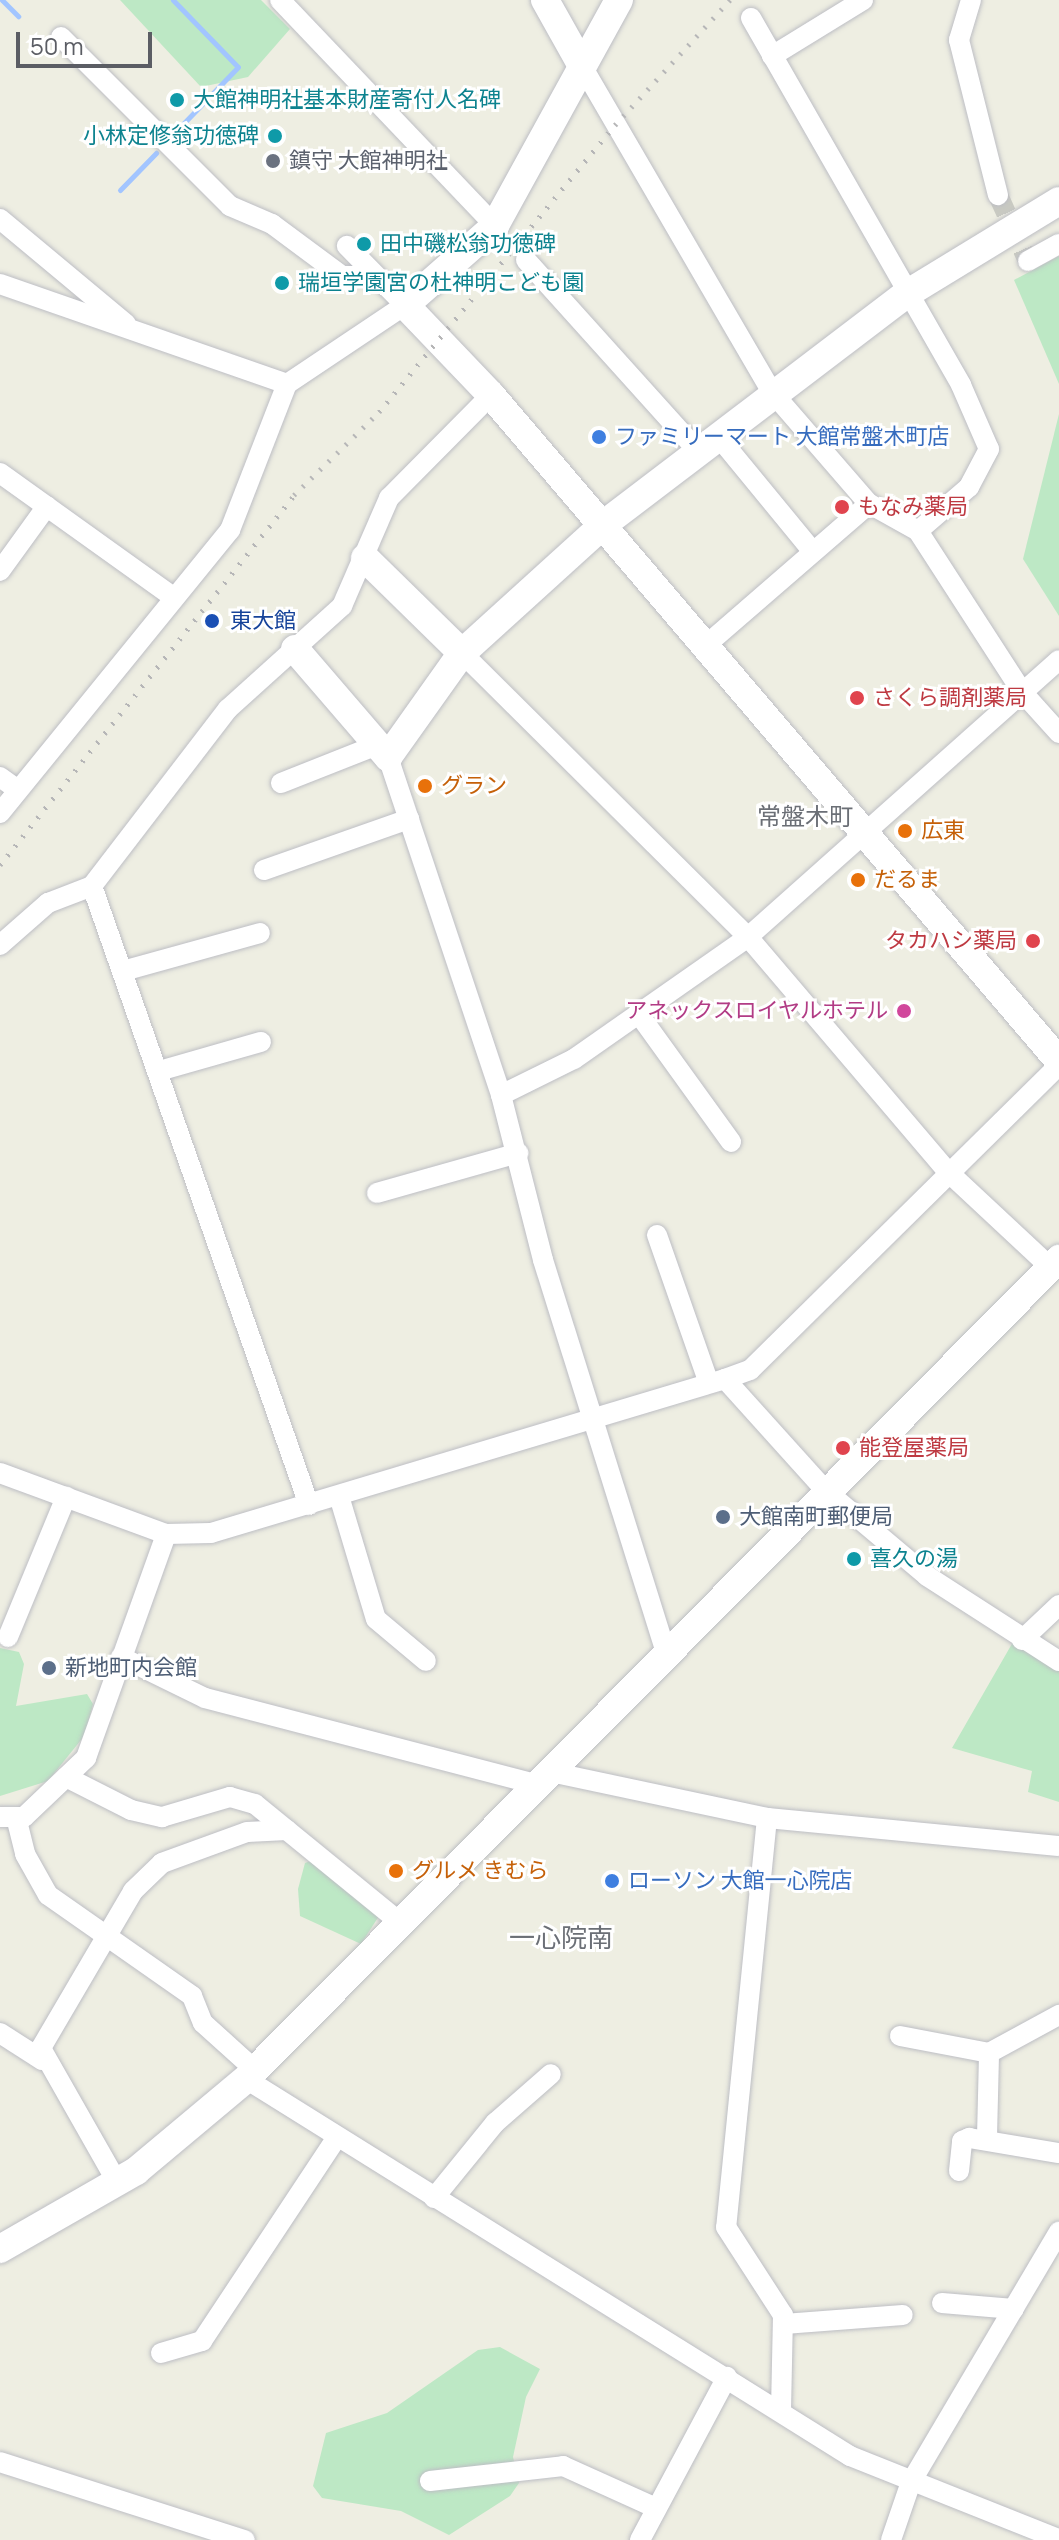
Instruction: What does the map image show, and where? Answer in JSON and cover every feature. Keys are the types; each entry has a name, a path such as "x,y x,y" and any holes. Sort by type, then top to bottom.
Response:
{"street":[{"path":"280,0 495,226"},
{"path":"545,0 772,392 869,504 918,531 1023,693 1059,733"},
{"path":"0,813 172,596 230,530 287,384 405,305 495,226 619,0"},
{"path":"772,56 863,0"},
{"path":"971,0 959,40 998,195"},
{"path":"751,18 905,295 961,385 989,449 969,487 918,531"},
{"path":"61,37 230,206 272,224 342,276 375,276"},
{"path":"281,783 383,751 462,653 603,525 772,392 905,295 1059,201"},
{"path":"0,219 133,330"},
{"path":"1028,261 1059,244"},
{"path":"0,1473 166,1534 211,1533 750,1370 946,1170 1059,1063 491,395 347,246"},
{"path":"526,260 813,552"},
{"path":"0,284 287,384"},
{"path":"0,945 48,903 92,886 228,709 342,606 389,498 491,395"},
{"path":"0,473 172,596"},
{"path":"705,646 869,504"},
{"path":"0,571 47,506"},
{"path":"0,2249 117,2182 250,2075 402,1924 825,1490 1055,1263 946,1170 748,937 365,558"},
{"path":"295,649 383,751 409,819 501,1095 593,1418 666,1653"},
{"path":"501,1095 574,1059 748,937 1059,660"},
{"path":"0,777 18,790"},
{"path":"264,870 409,819"},
{"path":"92,886 309,1505"},
{"path":"123,971 260,933"},
{"path":"638,1013 731,1142"},
{"path":"159,1071 261,1042"},
{"path":"377,1193 518,1153"},
{"path":"657,1235 716,1380 825,1490 927,1576 1059,1661"},
{"path":"339,1496 376,1619 426,1661"},
{"path":"8,1637 66,1497"},
{"path":"166,1534 86,1758 66,1777 8,1817 48,1895 192,1996 203,2023 250,2075 337,2137 781,2410 850,2456 911,2482 1053,2533"},
{"path":"1022,1640 1059,1605"},
{"path":"121,1657 205,1698 544,1779 767,1818 1059,1846"},
{"path":"66,1777 131,1810 162,1817 230,1797 255,1804 402,1924"},
{"path":"767,1818 726,2227 784,2324 781,2410"},
{"path":"42,2060 41,2048 133,1891 162,1863 247,1832 287,1830"},
{"path":"900,2036 989,2053 1059,2015"},
{"path":"0,2033 42,2060 117,2182"},
{"path":"987,2137 989,2053"},
{"path":"434,2198 495,2123 551,2074"},
{"path":"161,2353 202,2341 337,2137"},
{"path":"959,2171 962,2141 987,2137 1059,2153"},
{"path":"891,2540 911,2482 1059,2232"},
{"path":"942,2303 1014,2309"},
{"path":"784,2324 903,2315"},
{"path":"640,2540 654,2507 727,2377"},
{"path":"0,2462 245,2540"},
{"path":"430,2481 563,2466 654,2507"}],"green space":[{"path":"120,0 261,0 290,29 248,77 201,87"},
{"path":"1059,256 1059,384 1014,280"},
{"path":"1059,414 1059,616 1023,559"},
{"path":"1013,1642 1059,1668 1059,1802 1028,1792 1032,1771 952,1748"},
{"path":"0,1648 19,1652 24,1664 16,1706 87,1694 93,1704 85,1735 48,1781 0,1796"},
{"path":"313,1860 379,1916 361,1944 300,1916 298,1889 305,1863"},
{"path":"500,2347 540,2369 526,2397 513,2457 519,2483 510,2496 449,2535 401,2511 322,2498 313,2486 326,2433 387,2413 478,2350"}],"waterway":[{"path":"2,0 18,16"},
{"path":"173,0 238,67 176,131"},
{"path":"120,190 156,153"}],"tunnel":[{"path":"998,195 1028,261"}],"railway":[{"path":"0,865 294,495 379,412 615,125 730,0"}],"place":[{"name":"大館神明社基本財産寄付人名碑","path":"177,100"},
{"name":"小林定修翁功徳碑","path":"275,136"},
{"name":"鎮守 大館神明社","path":"273,161"},
{"name":"田中磯松翁功徳碑","path":"364,244"},
{"name":"瑞垣学園宮の杜神明こども園","path":"282,283"},
{"name":"ファミリーマート 大館常盤木町店","path":"599,437"},
{"name":"もなみ薬局","path":"842,507"},
{"name":"東大館","path":"212,621"},
{"name":"さくら調剤薬局","path":"857,698"},
{"name":"グラン","path":"425,786"},
{"name":"広東","path":"905,831"},
{"name":"だるま","path":"858,880"},
{"name":"タカハシ薬局","path":"1033,941"},
{"name":"アネックスロイヤルホテル","path":"904,1011"},
{"name":"能登屋薬局","path":"843,1448"},
{"name":"大館南町郵便局","path":"723,1517"},
{"name":"喜久の湯","path":"854,1559"},
{"name":"新地町内会館","path":"49,1668"},
{"name":"グルメ きむら","path":"396,1871"},
{"name":"ローソン 大館一心院店","path":"612,1881"}],"district":[{"name":"常盤木町","path":"805,816"},
{"name":"一心院南","path":"561,1938"}]}
